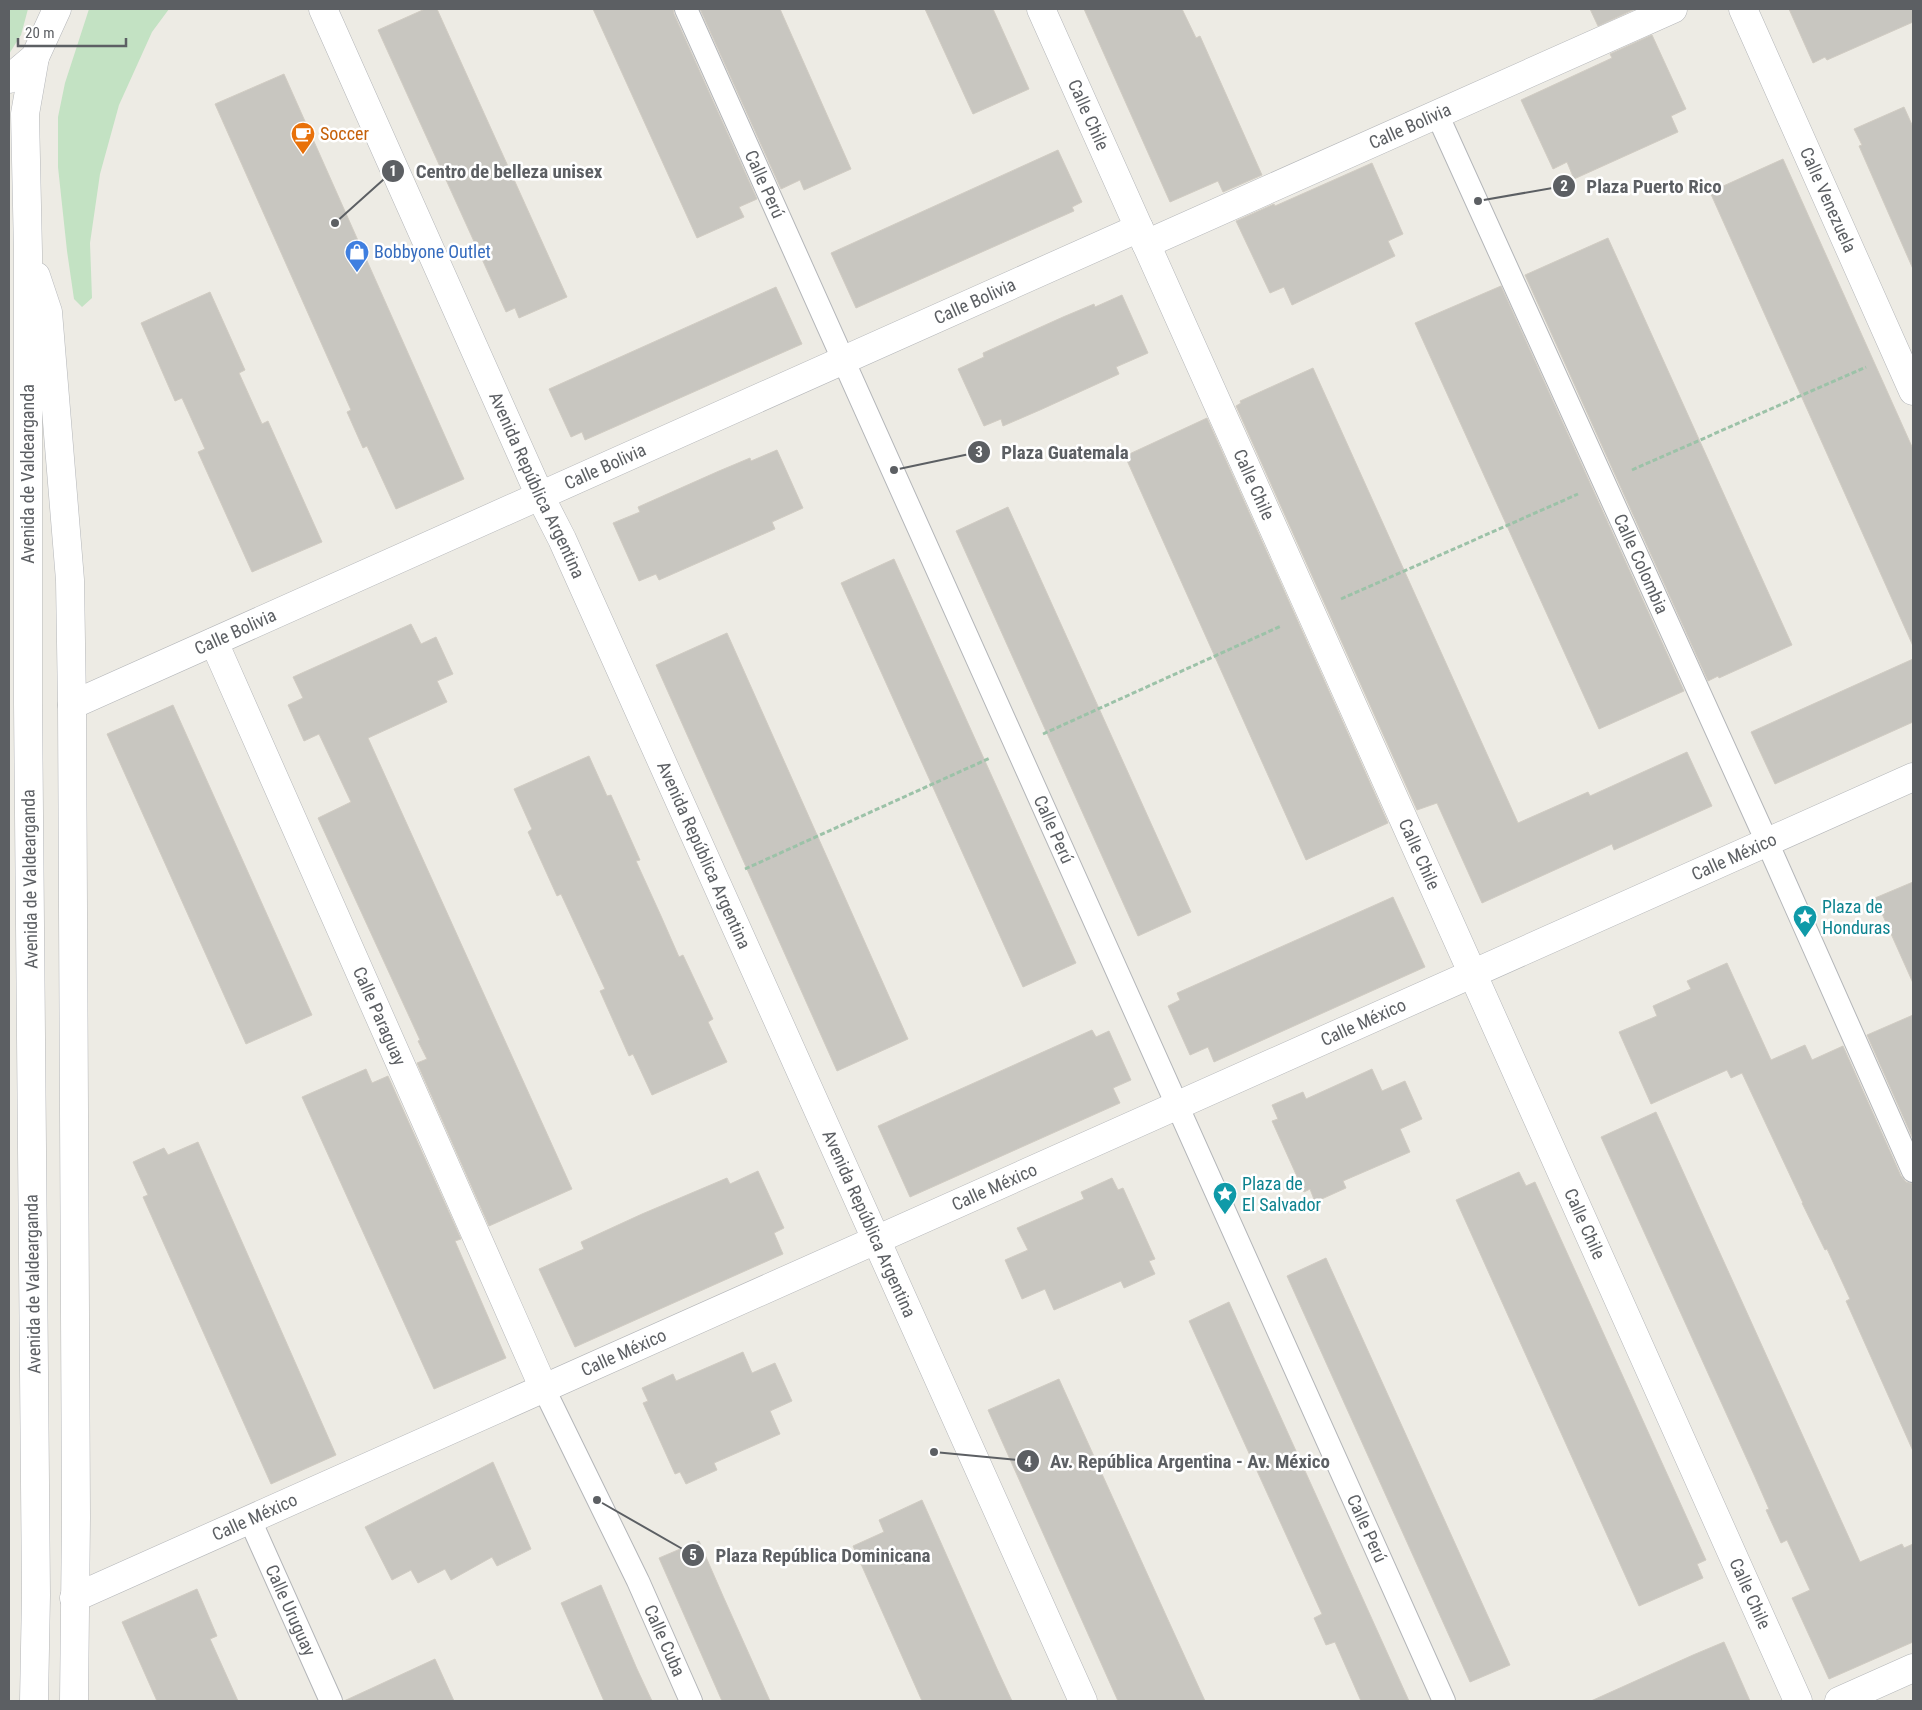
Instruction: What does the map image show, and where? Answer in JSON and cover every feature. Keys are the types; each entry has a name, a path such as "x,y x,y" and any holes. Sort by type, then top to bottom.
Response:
{"street":[{"path":"9,79 35,57 56,9"},
{"name":"Avenida República Argentina","path":"323,9 540,496 562,539 1083,1701"},
{"name":"Calle Perú","path":"686,9 1266,1300 1444,1701"},
{"name":"Calle Chile","path":"1041,9 1798,1701"},
{"name":"Calle Bolivia","path":"72,705 843,360 1437,114 1673,9"},
{"name":"Calle Venezuela","path":"1743,9 1913,391"},
{"name":"Avenida de Valdearganda","path":"34,1701 36,1585 28,723 28,252 25,114 35,57"},
{"name":"Calle Colombia","path":"1437,114 1767,842"},
{"path":"28,252 48,312 70,580 76,1518 74,1701"},
{"name":"Calle Paraguay","path":"214,642 544,1389"},
{"name":"Calle México","path":"74,1598 1913,777"},
{"path":"1767,842 1913,1171"},
{"name":"Calle Cuba","path":"544,1389 638,1581 691,1701"},
{"name":"Calle Uruguay","path":"250,1520 331,1701"},
{"path":"1839,1701 1913,1668"}],"green space":[{"path":"9,9 28,9 21,35 9,54"},
{"path":"89,9 169,9 152,32 119,105 100,174 90,243 92,298 82,307 74,299 67,251 58,167 58,117 65,83"}],"building":[{"path":"425,9 437,9 567,297 519,318 515,308 506,312 378,30"},
{"path":"593,9 673,9 757,199 739,207 744,217 697,238"},
{"path":"700,9 780,9 851,169 804,190 800,180 781,189"},
{"path":"925,9 993,9 1029,89 973,114"},
{"path":"1084,9 1182,9 1196,38 1200,36 1262,175 1223,192 1218,181 1170,202"},
{"path":"1590,9 1635,9 1598,26"},
{"path":"1789,9 1913,9 1913,22 1827,60 1825,57 1813,63"},
{"path":"1652,35 1686,109 1671,116 1678,132 1574,179 1567,162 1553,169 1521,100 1612,58 1610,54"},
{"path":"284,74 464,479 396,509 367,446 363,448 347,412 351,410 215,104"},
{"path":"1904,107 1913,127 1913,269 1859,146 1862,145 1854,129"},
{"path":"1058,150 1082,202 1072,207 1074,211 856,308 831,253"},
{"path":"1783,159 1913,449 1913,646 1710,192"},
{"path":"1372,163 1403,234 1388,241 1395,256 1292,305 1284,287 1270,293 1236,221 1274,204 1275,206"},
{"path":"1608,238 1792,645 1719,678 1718,676 1708,681 1525,275"},
{"path":"1501,286 1684,691 1599,729 1415,323"},
{"path":"776,287 802,344 585,440 582,432 571,437 549,389"},
{"path":"210,292 245,370 239,373 262,424 268,421 322,542 252,572 198,452 205,449 182,398 175,401 141,323"},
{"path":"1122,295 1148,353 1116,367 1119,374 1040,410 1003,426 1001,419 984,426 958,369 984,357 983,353 1094,304 1095,307"},
{"path":"1313,368 1518,823 1588,792 1590,796 1687,752 1712,806 1614,850 1612,844 1482,903 1437,803 1417,810 1236,406 1241,403 1240,401"},
{"path":"1207,418 1388,823 1306,860 1125,456"},
{"path":"777,450 803,508 772,522 775,529 659,580 656,574 639,581 613,523 640,512 638,507 750,458 751,461"},
{"path":"1008,507 1191,912 1138,936 956,531"},
{"path":"894,559 1076,963 1023,987 841,583"},
{"path":"411,624 421,644 436,637 453,674 437,681 447,702 368,738 572,1189 489,1226 417,1063 427,1059 418,1041 420,1040 318,818 351,802 319,734 304,741 288,705 303,698 293,677"},
{"path":"727,633 908,1039 837,1071 656,665"},
{"path":"1913,659 1913,722 1775,784 1751,732"},
{"path":"173,705 312,1015 246,1044 107,734"},
{"path":"589,756 607,796 611,795 640,860 636,861 679,957 683,955 713,1019 708,1022 727,1062 652,1095 633,1054 629,1056 600,991 605,989 561,894 557,896 528,832 532,829 514,789"},
{"path":"1913,882 1913,983 1875,898"},
{"path":"1393,897 1425,967 1214,1062 1208,1047 1190,1055 1168,1006 1180,1000 1177,993"},
{"path":"1727,963 1771,1060 1805,1045 1812,1060 1843,1046 1901,1176 1906,1182 1913,1184 1913,1451 1846,1301 1850,1299 1827,1249 1825,1250 1802,1203 1742,1073 1731,1078 1727,1070 1651,1104 1619,1032 1657,1016 1653,1006 1691,989 1687,981"},
{"path":"1913,1015 1913,1139 1867,1035"},
{"path":"1092,1030 1096,1037 1109,1031 1131,1080 1113,1088 1120,1103 910,1197 878,1126"},
{"path":"366,1069 372,1083 388,1076 461,1239 455,1241 506,1358 434,1389 302,1097"},
{"path":"1372,1069 1382,1091 1405,1081 1422,1119 1400,1129 1410,1152 1343,1181 1346,1188 1315,1202 1310,1189 1304,1192 1272,1121 1278,1119 1272,1105 1303,1092 1306,1099"},
{"path":"1656,1112 1860,1562 1902,1544 1904,1548 1913,1544 1913,1642 1829,1679 1792,1598 1810,1590 1787,1540 1781,1543 1766,1510 1769,1509 1755,1477 1601,1137"},
{"path":"198,1142 336,1455 271,1484 143,1197 148,1195 133,1162 164,1148 168,1155"},
{"path":"758,1171 784,1228 774,1233 783,1254 575,1347 539,1269 584,1249 581,1242 642,1214 727,1178 730,1184"},
{"path":"1519,1172 1526,1186 1535,1182 1706,1560 1697,1564 1703,1578 1639,1606 1456,1200"},
{"path":"1112,1178 1118,1190 1123,1188 1155,1259 1149,1261 1155,1274 1124,1288 1121,1281 1054,1310 1045,1289 1022,1299 1005,1260 1028,1250 1017,1228 1084,1199 1081,1192"},
{"path":"1326,1258 1510,1665 1470,1682 1287,1276"},
{"path":"1229,1302 1409,1701 1361,1701 1335,1642 1326,1645 1314,1618 1322,1614 1189,1321"},
{"path":"743,1352 752,1373 775,1363 792,1401 770,1411 780,1434 714,1463 717,1470 686,1484 680,1472 675,1474 643,1403 648,1401 642,1388 673,1374 676,1381"},
{"path":"1059,1379 1205,1701 1118,1701 988,1410"},
{"path":"493,1462 531,1549 497,1566 492,1557 451,1580 445,1569 418,1583 411,1570 392,1580 365,1527"},
{"path":"922,1500 1012,1701 922,1701 853,1546 884,1532 879,1520"},
{"path":"699,1541 770,1701 722,1701 659,1558"},
{"path":"601,1585 652,1701 604,1701 561,1603"},
{"path":"197,1589 217,1636 210,1639 238,1701 157,1701 122,1622"},
{"path":"1724,1642 1750,1701 1591,1701 1693,1655"},
{"path":"435,1659 454,1701 344,1701"}],"place":[{"name":"Soccer","path":"303,155"},
{"name":"Plaza Puerto Rico","path":"1478,201"},
{"name":"Centro de belleza unisex","path":"335,223"},
{"name":"Bobbyone Outlet","path":"357,273"},
{"name":"Plaza Guatemala","path":"894,470"},
{"name":"Plaza de Honduras","path":"1805,938"},
{"name":"Plaza de El Salvador","path":"1225,1215"},
{"name":"Av. República Argentina - Av. México","path":"934,1452"},
{"name":"Plaza República Dominicana","path":"597,1500"}]}
